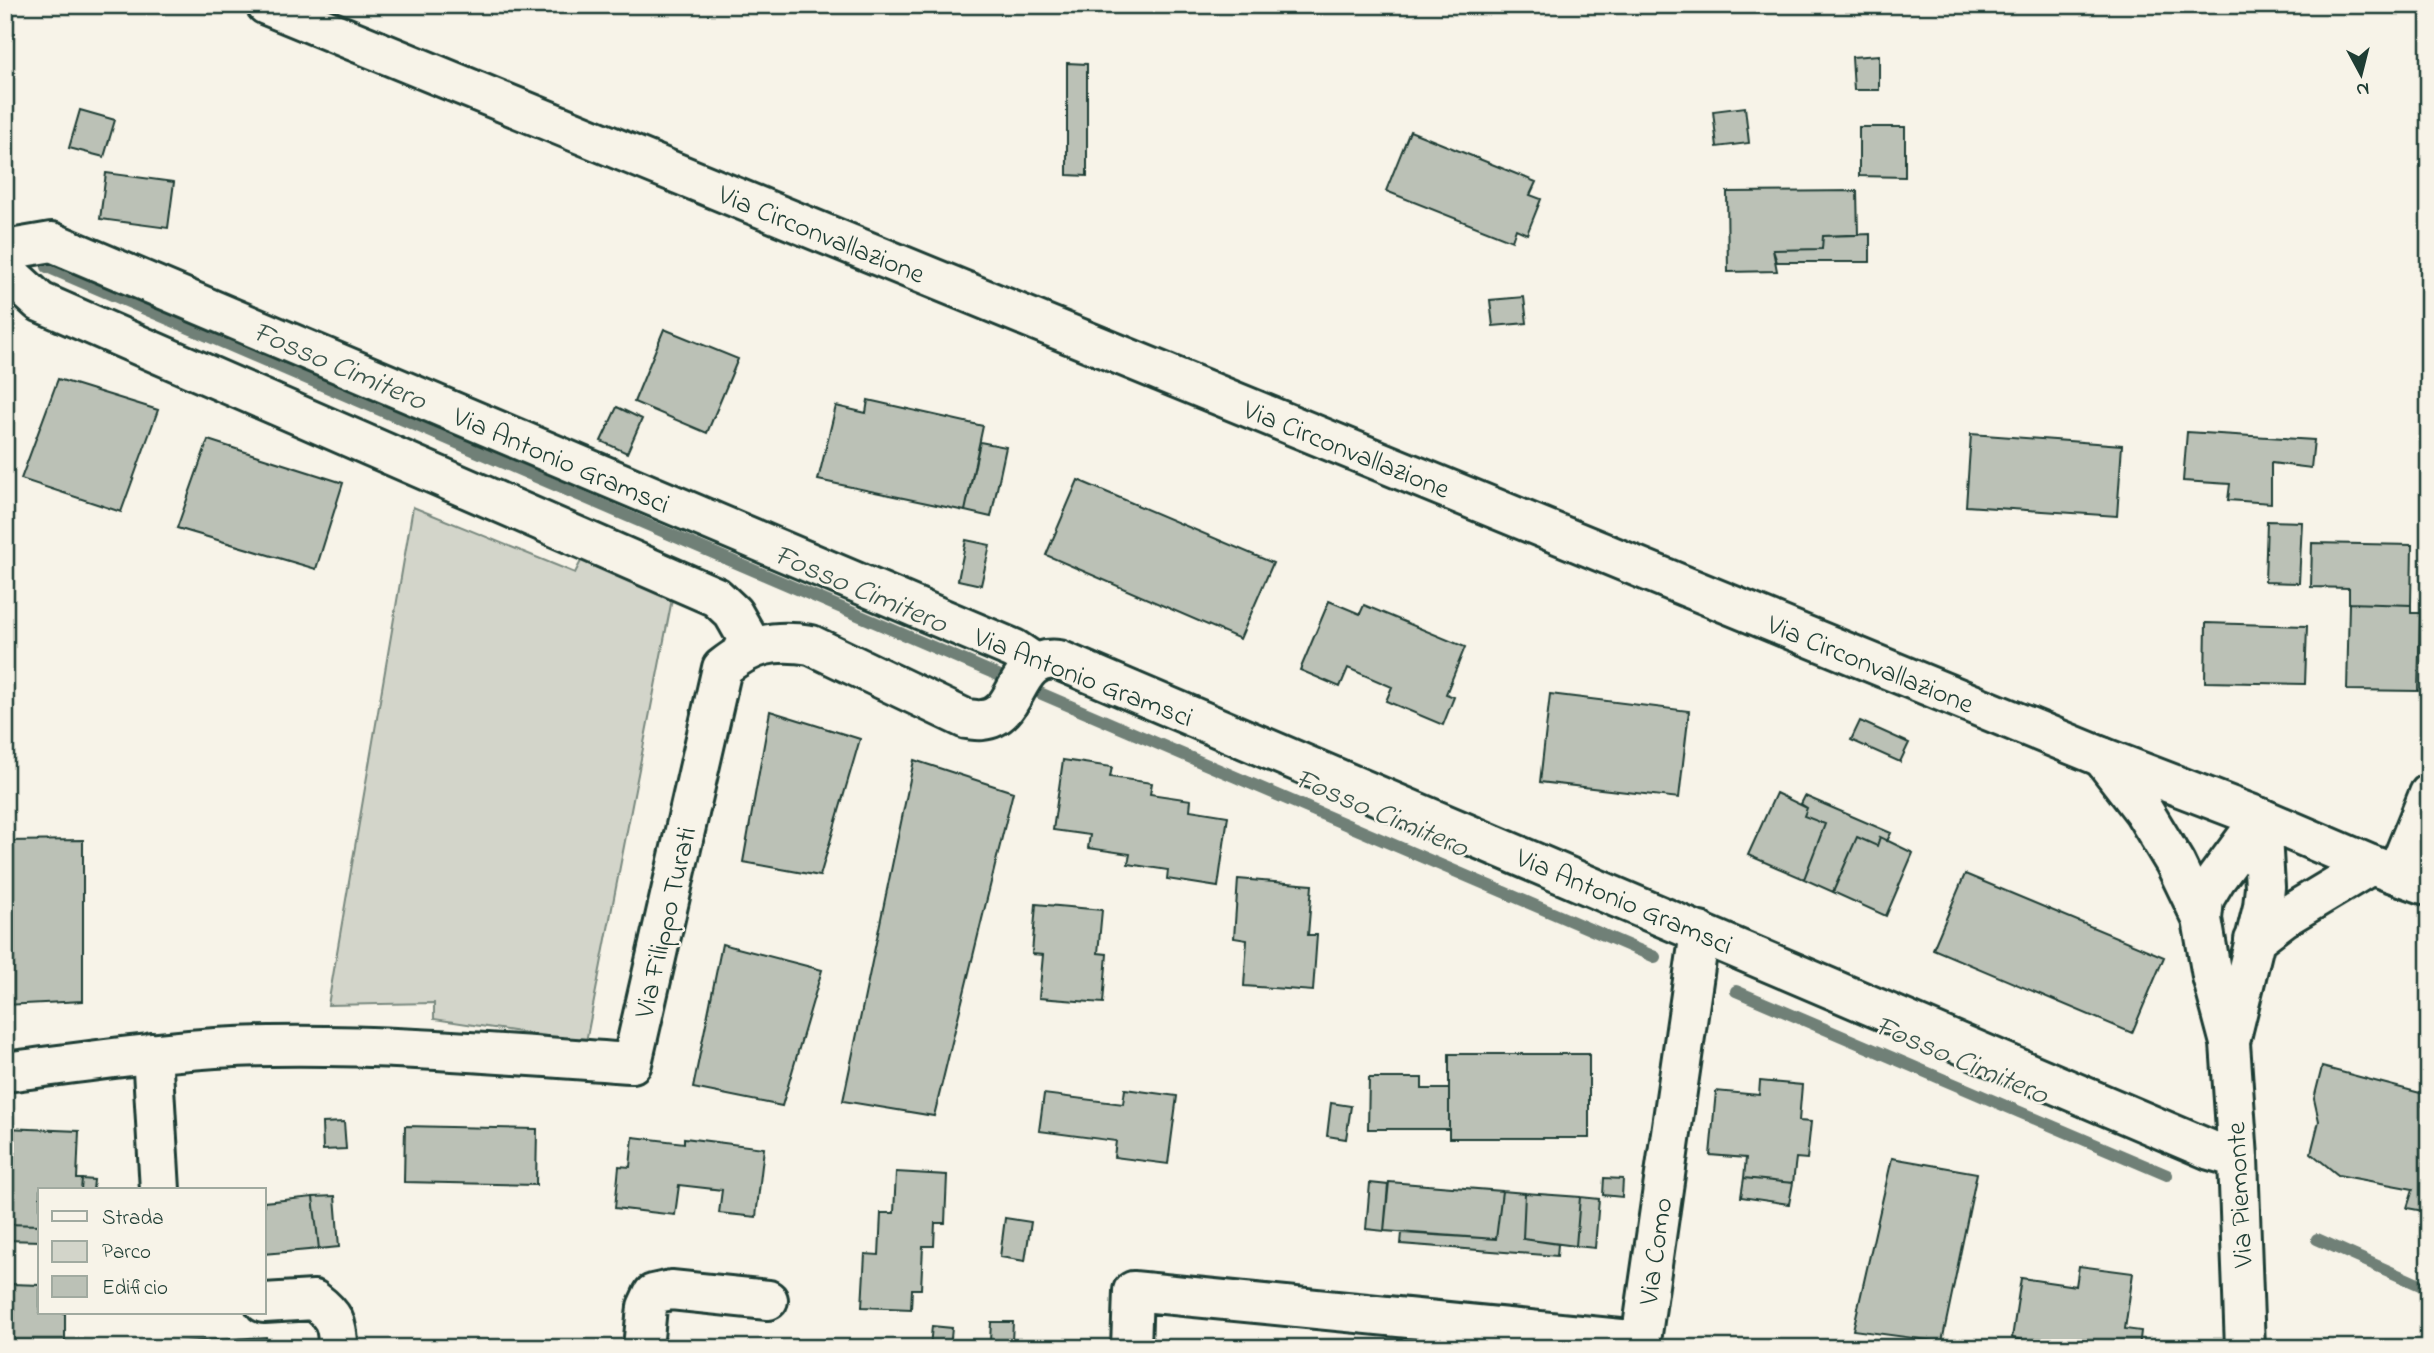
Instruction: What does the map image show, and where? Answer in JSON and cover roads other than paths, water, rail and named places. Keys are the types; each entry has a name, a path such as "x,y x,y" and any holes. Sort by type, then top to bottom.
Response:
{"street":[{"name":"Via Circonvallazione","path":"266,5 2102,757 2399,875"},
{"name":"Via Antonio Gramsci","path":"5,250 52,242 1014,649 1030,667 1046,659 1059,660 2210,1150 2238,1158"},
{"path":"5,270 40,302 716,597 733,613 753,648"},
{"name":"Via Filippo Turati","path":"5,1072 152,1053 268,1045 382,1046 632,1063 722,668 753,648 772,642 811,645 966,719 985,720 1003,711 1030,667"},
{"name":"Via Piemonte","path":"2102,757 2143,810 2175,863 2202,919 2212,976 2230,1043 2238,1158 2245,1348"},
{"path":"2254,940 2283,918 2399,875 2429,794"},
{"name":"Via Piemonte","path":"2202,919 2204,900 2216,879 2261,818"},
{"name":"Via Piemonte","path":"2230,1043 2263,907 2265,887 2261,818"},
{"name":"Via Como","path":"1131,1348 1133,1291 1641,1341 1700,932"},
{"path":"152,1053 160,1188"},
{"path":"643,1348 647,1307 653,1294 671,1290 768,1300"},
{"path":"266,1303 314,1300 330,1312 338,1332 338,1348"}],"waterway":[{"name":"Fosso Cimitero","path":"47,267 1655,957"},
{"name":"Fosso Cimitero","path":"1736,991 2167,1175"},
{"name":"Fosso Cimitero","path":"2317,1239 2429,1289"}]}
